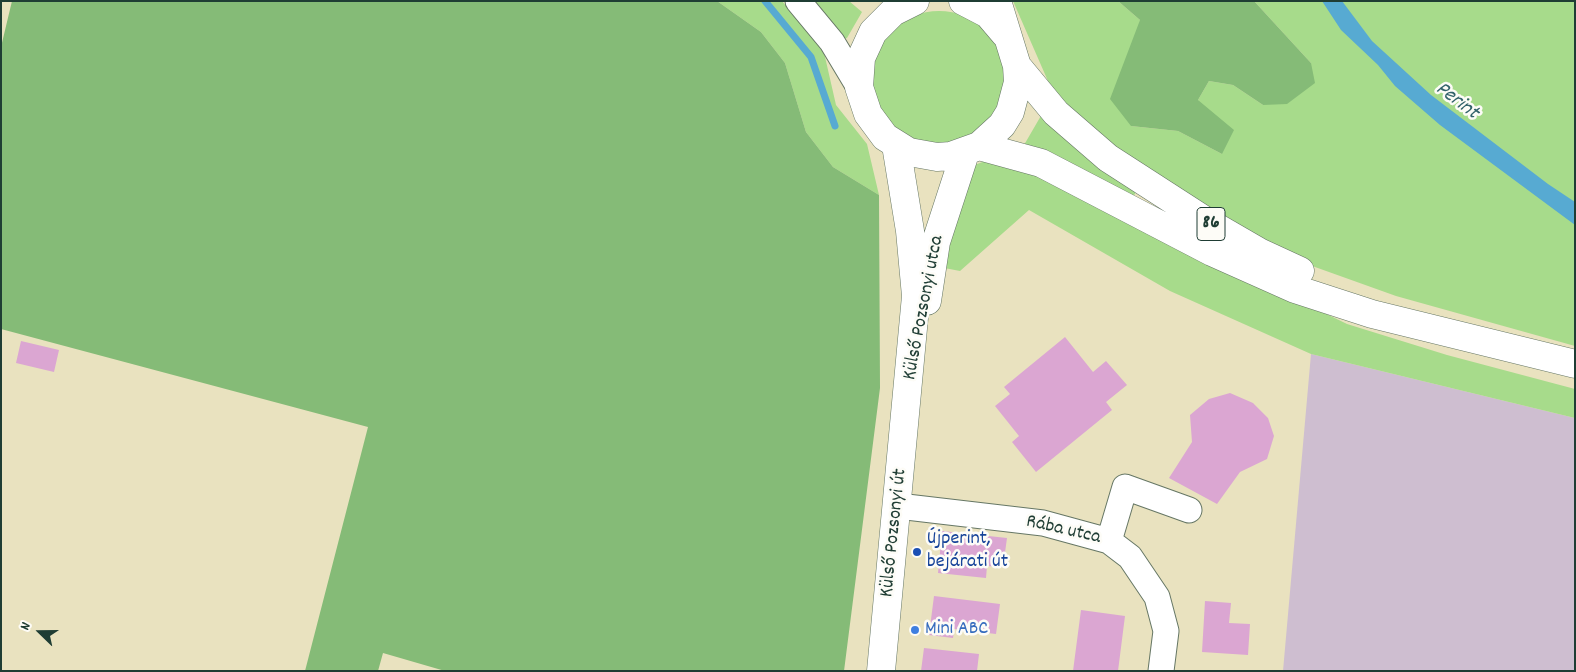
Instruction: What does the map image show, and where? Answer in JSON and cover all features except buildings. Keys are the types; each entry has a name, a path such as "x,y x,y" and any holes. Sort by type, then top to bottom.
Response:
{"main road":[{"name":"86","path":"963,1 988,14 1007,37"},
{"name":"86","path":"997,1 1007,37 1018,66 1056,113 1092,145 1204,220 1279,262 1440,330"},
{"name":"86","path":"910,3 882,21 866,44 859,72 859,87 868,114 875,126 896,146 909,152 930,156 951,156 972,149 1002,125 1010,112 1016,97 1018,66"},
{"name":"Külső Pozsonyi utca","path":"896,146 910,231 916,296 909,396"},
{"name":"86","path":"972,149 1041,163 1212,252 1295,289 1372,314 1575,364"},
{"name":"Külső Pozsonyi utca","path":"909,396 936,242 972,149"},
{"name":"Külső Pozsonyi út","path":"881,671 909,396"}],"street":[{"path":"798,1 832,42 859,87"},
{"path":"879,1 894,5 910,3"},
{"path":"1109,541 1125,487 1189,510"},
{"name":"Rába utca","path":"898,506 1043,523 1109,541 1130,557 1157,597 1166,631 1161,671"}],"shaded area":[{"path":"1311,354 1575,418 1575,671 1283,671"}],"green space":[{"path":"12,1 717,1 761,32 785,63 806,132 833,167 879,195 880,388 844,671 445,671 383,653 378,671 305,671 368,427 1,329 1,47"},
{"path":"717,1 782,1 823,48 836,105 867,144 879,195 833,167 806,132 785,63 761,32"},
{"path":"812,1 849,1 862,12 847,38 844,39"},
{"path":"1013,1 1118,1 1140,20 1131,126 1178,131 1222,154 1198,100 1209,81 1233,85 1263,105 1311,63 1254,1 1575,1 1575,346 1396,296 1315,267 1188,201 1058,104"},
{"path":"1118,1 1254,1 1311,63 1315,83 1287,104 1263,105 1233,85 1209,81 1198,100 1234,130 1222,154 1178,131 1131,126 1110,99 1140,20"},
{"path":"939,11 965,16 976,22 986,31 995,41 1001,52 1006,78 1001,104 995,115 986,125 976,134 965,140 939,145 913,140 902,134 892,125 883,115 877,104 872,78 877,52 883,41 892,31 902,22 913,16"},
{"path":"1042,114 1136,191 1135,194 1133,196 1024,145"},
{"path":"993,158 1013,161 1347,324 1447,355 1575,389 1575,418 1311,354 1170,291 1029,210 960,271 934,266 972,166"}],"water":[{"path":"1322,1 1342,1 1372,41 1431,95 1548,184 1575,202 1575,225 1440,125 1395,86 1378,65 1341,30"}],"waterway":[{"path":"765,1 811,57 835,126"}],"place":[{"name":"Újperint, bejárati út","path":"917,552"},
{"name":"Mini ABC","path":"915,630"}],"water label":[{"name":"Perint","path":"1456,102"}]}
